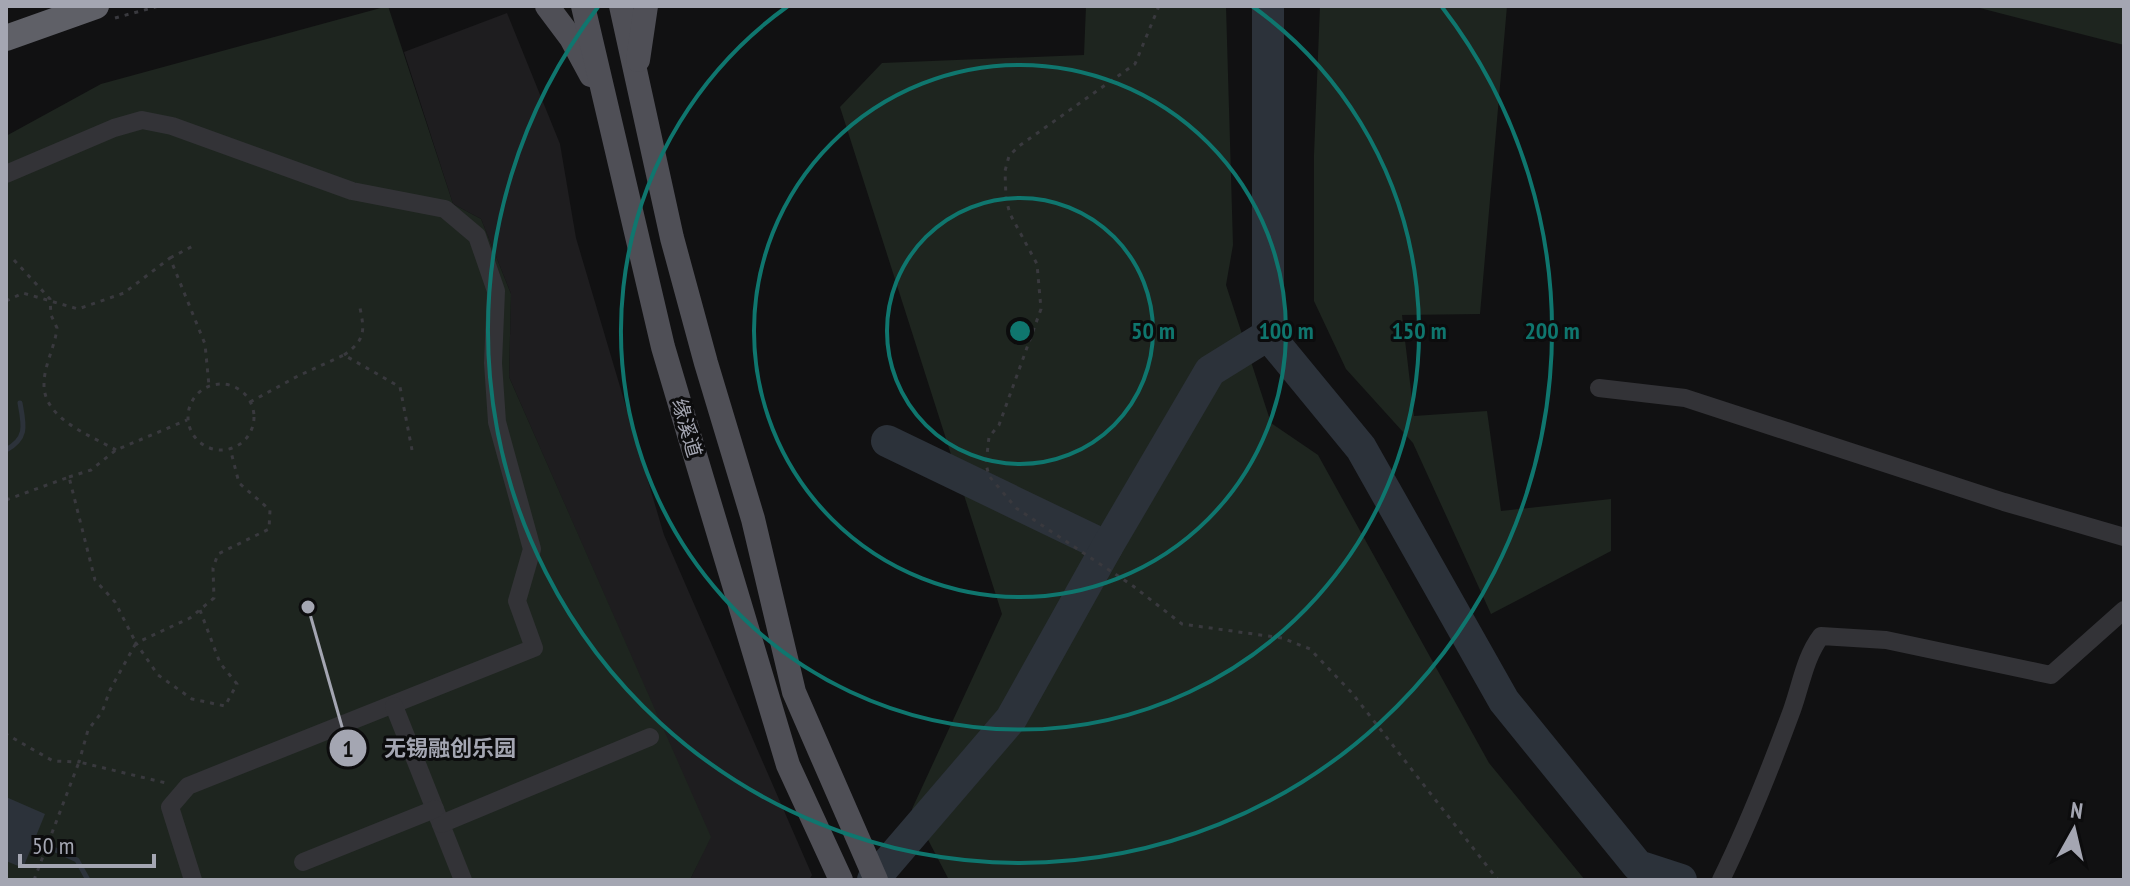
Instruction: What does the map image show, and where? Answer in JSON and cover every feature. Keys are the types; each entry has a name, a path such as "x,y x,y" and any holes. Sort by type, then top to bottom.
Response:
{"highway":[{"path":"6,38 96,6"}],"main road":[{"path":"547,6 571,38 603,97"},
{"name":"缘溪道","path":"583,6 663,347 788,765 841,880"},
{"name":"缘溪道","path":"621,6 672,238 753,519 794,692 876,880"},
{"path":"635,79 646,6"}],"street":[{"path":"6,174 114,128 142,120 172,126 352,191 445,209 477,236 496,291 493,363 497,422 532,549 517,601 534,648 188,786 170,807 193,880"},
{"path":"1599,388 1685,398 2004,502 2124,537"},
{"path":"1721,880 1742,838 1792,710 1812,648 1821,636 1886,640 2051,675 2124,610"},
{"path":"394,706 463,880"},
{"path":"303,862 438,817 650,737"}],"path":[{"path":"1159,6 1135,64 1009,156 1005,171 1006,199 1010,214 1037,264 1041,309 999,425 989,437 986,464 989,476 1016,508 1133,586 1182,624 1282,638 1310,649 1352,693 1498,880"},
{"path":"6,301 23,293 78,309 124,293 170,258 193,246"},
{"path":"170,258 205,344 209,386"},
{"path":"14,260 50,299 51,315 57,328 43,387 50,406 63,419 116,450"},
{"path":"250,402 358,345 364,329 360,308"},
{"path":"344,355 400,387 412,450"},
{"path":"231,385 241,390 250,402 254,420 251,431 245,440 230,448 204,446 190,430 188,419 193,399 209,386 231,385"},
{"path":"6,500 91,470 116,450 188,419"},
{"path":"34,880 88,730 102,712 110,690 136,643 190,618 214,598 213,568 218,554 269,529 270,510 239,483 230,448"},
{"path":"69,477 95,580 115,602 136,643 158,675 192,699 225,706 237,684 220,663 200,610"},
{"path":"6,734 53,761 79,762 165,782 180,796"}],"shaded area":[{"path":"388,6 453,204 481,219 511,294 509,377 711,837 690,880 6,880 6,136 101,84"},
{"path":"1086,6 1226,6 1233,245 1226,285 1271,423 1318,455 1489,763 1585,880 949,880 912,809 1002,614 840,107 882,63 1084,55"},
{"path":"1320,6 1507,6 1480,314 1402,315 1414,416 1487,411 1501,511 1611,499 1611,551 1491,614 1413,443 1346,369 1314,301 1314,155"},
{"path":"1972,6 2124,6 2124,45"},
{"path":"507,13 560,144 576,238 664,535 812,875 809,880 690,880 710,837 509,377 511,294 481,219 453,204 404,52"},
{"path":"6,797 45,814 23,868 6,861"}],"waterway":[{"path":"1268,6 1268,335"},
{"path":"873,880 1011,719 1210,371 1268,335 1361,448 1504,701 1638,866 1681,880"},
{"path":"6,450 18,441 23,430 20,403"},
{"path":"887,441 1107,547"},
{"path":"34,840 77,860 88,880"}],"place":[{"name":"无锡融创乐园","path":"308,607"}]}
